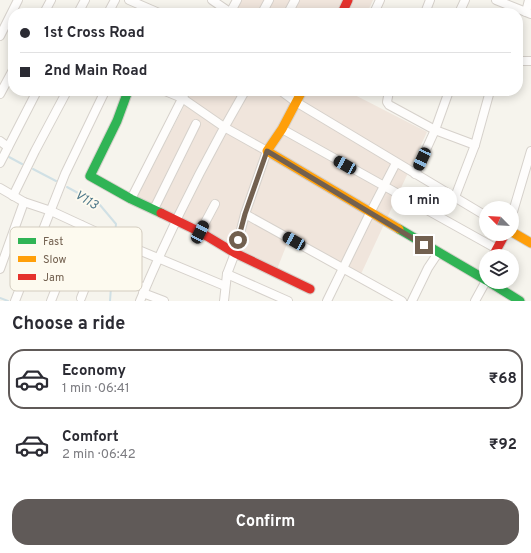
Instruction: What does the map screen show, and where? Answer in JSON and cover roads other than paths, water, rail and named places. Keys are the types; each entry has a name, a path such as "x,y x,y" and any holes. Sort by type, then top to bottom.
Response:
{"street":[{"path":"129,0 142,6"},
{"path":"212,0 224,8"},
{"path":"496,0 516,8"},
{"path":"528,13 529,0"},
{"path":"0,36 8,20"},
{"path":"0,94 8,79"},
{"path":"0,163 34,96"},
{"path":"13,196 64,96"},
{"path":"45,227 65,174 103,96"},
{"path":"126,96 117,121 90,176 131,199 200,232 235,253 310,288"},
{"path":"131,199 183,96"},
{"path":"185,96 224,127 479,277"},
{"path":"164,301 143,294 176,220 224,127 242,96"},
{"path":"288,96 396,163 479,212"},
{"path":"224,301 227,274 235,253 245,214 267,151 282,129 299,96"},
{"path":"388,96 388,104 435,130 475,145"},
{"path":"415,174 435,130 447,96"},
{"path":"455,197 475,145 489,96"},
{"path":"154,209 196,124"},
{"path":"282,129 490,249"},
{"path":"0,141 8,147"},
{"path":"516,201 531,152"},
{"path":"327,301 383,186 396,163"},
{"path":"0,188 24,202 51,211 85,227"},
{"path":"15,227 24,202"},
{"path":"200,232 215,204"},
{"path":"245,214 402,301"},
{"path":"519,236 531,242"},
{"path":"0,269 10,241"},
{"path":"142,251 225,286"},
{"path":"412,301 428,268 438,253"},
{"path":"227,274 288,301"},
{"path":"475,301 481,289"},
{"path":"500,289 520,301"},
{"path":"15,301 19,291"},
{"path":"51,301 55,291"},
{"path":"81,298 84,291"}],"waterway":[{"name":"V113","path":"9,157 22,164"},
{"name":"V113","path":"33,169 56,181"},
{"name":"V113","path":"67,187 100,205 116,224 116,227"},
{"name":"V113","path":"110,301 111,291"},
{"path":"0,298 8,301"}]}
